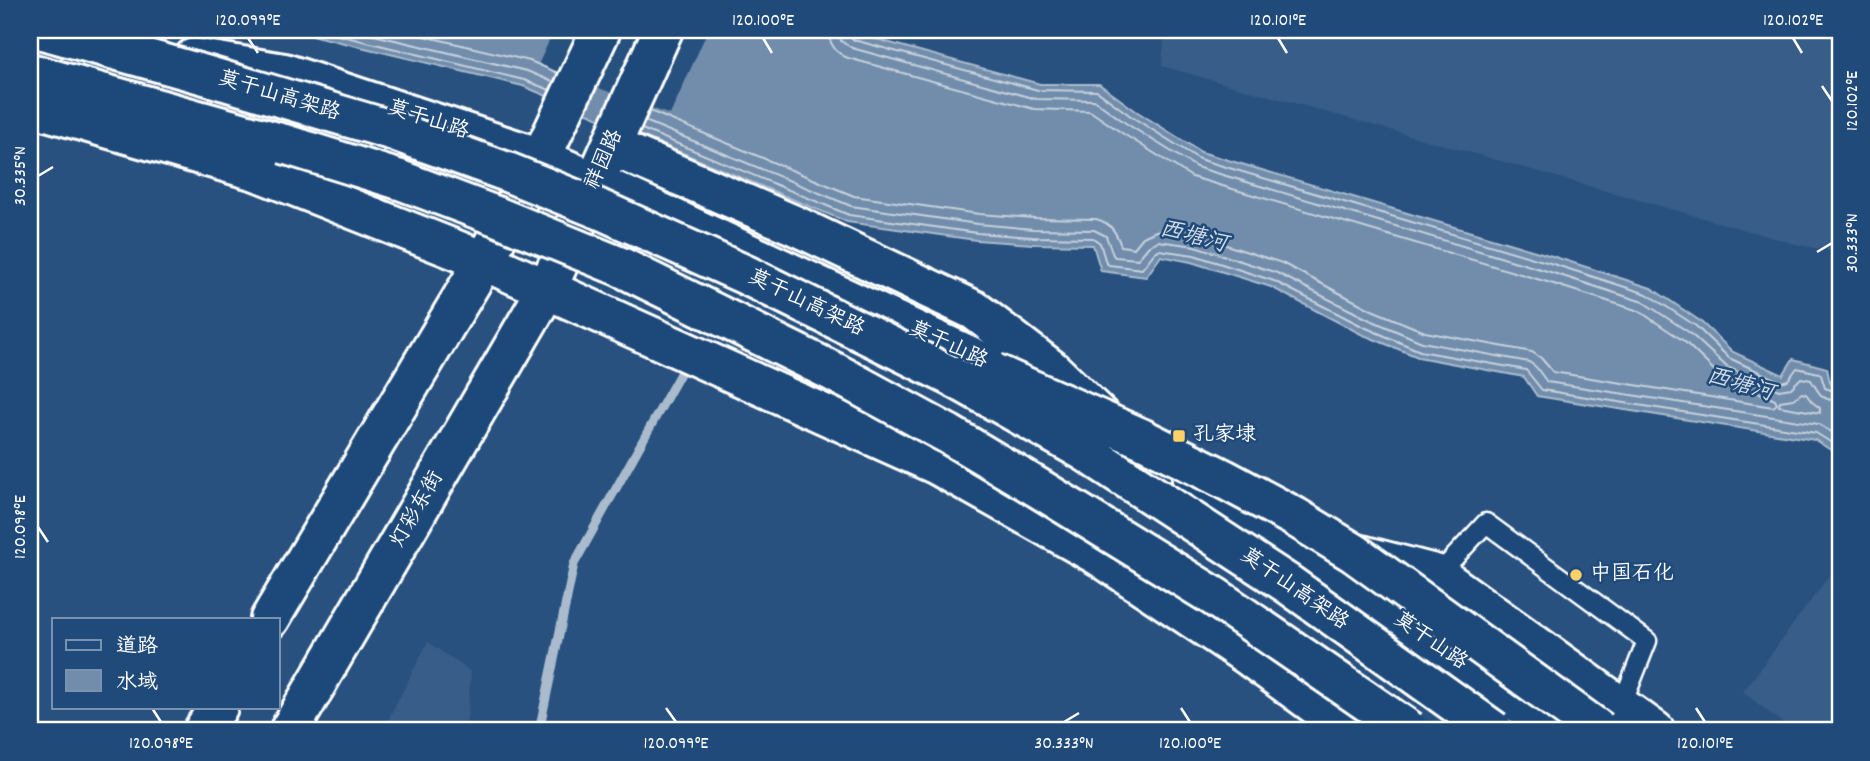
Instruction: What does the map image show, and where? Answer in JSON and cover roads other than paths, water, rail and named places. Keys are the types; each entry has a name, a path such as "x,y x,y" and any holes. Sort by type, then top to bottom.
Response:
{"main road":[{"name":"莫干山高架路","path":"43,30 391,130 508,172 599,209 746,275 953,377 1086,452 1288,584 1494,731"},
{"path":"271,618 484,261 541,158 601,30"},
{"name":"祥园路","path":"547,289 663,30"},
{"name":"莫干山路","path":"30,31 284,73 541,158 595,182 1055,396 1222,497 1559,731"},
{"name":"莫干山高架路","path":"30,73 284,144 400,180 621,267 834,372 1040,489 1214,597 1410,731"},
{"path":"30,106 256,171 484,261 937,465 1099,556 1247,655 1351,731"},
{"path":"360,121 499,151 603,191 1034,393 1141,439 1295,517 1611,719 1655,731"},
{"path":"611,146 794,225 974,310 1051,369 1122,437"},
{"name":"灯彩东街","path":"289,731 547,289"},
{"path":"1274,534 1438,575 1611,719"},
{"path":"203,731 217,708"}],"lane":[{"path":"1438,575 1486,523 1647,641 1611,719"}],"water":[{"name":"西塘河","path":"290,30 843,30 1040,84 1099,84 1201,152 1651,288 1700,321 1733,352 1783,375 1793,359 1827,368 1830,383 1840,386 1840,456 1815,440 1537,396 1524,377 1418,357 1361,334 1271,287 1191,262 1161,256 1146,277 1101,271 1093,245 976,240 847,222 523,86"}],"waterway":[{"path":"539,731 574,564 682,370"}],"place":[{"name":"孔家埭","path":"1179,436"},
{"name":"中国石化","path":"1576,575"}]}
